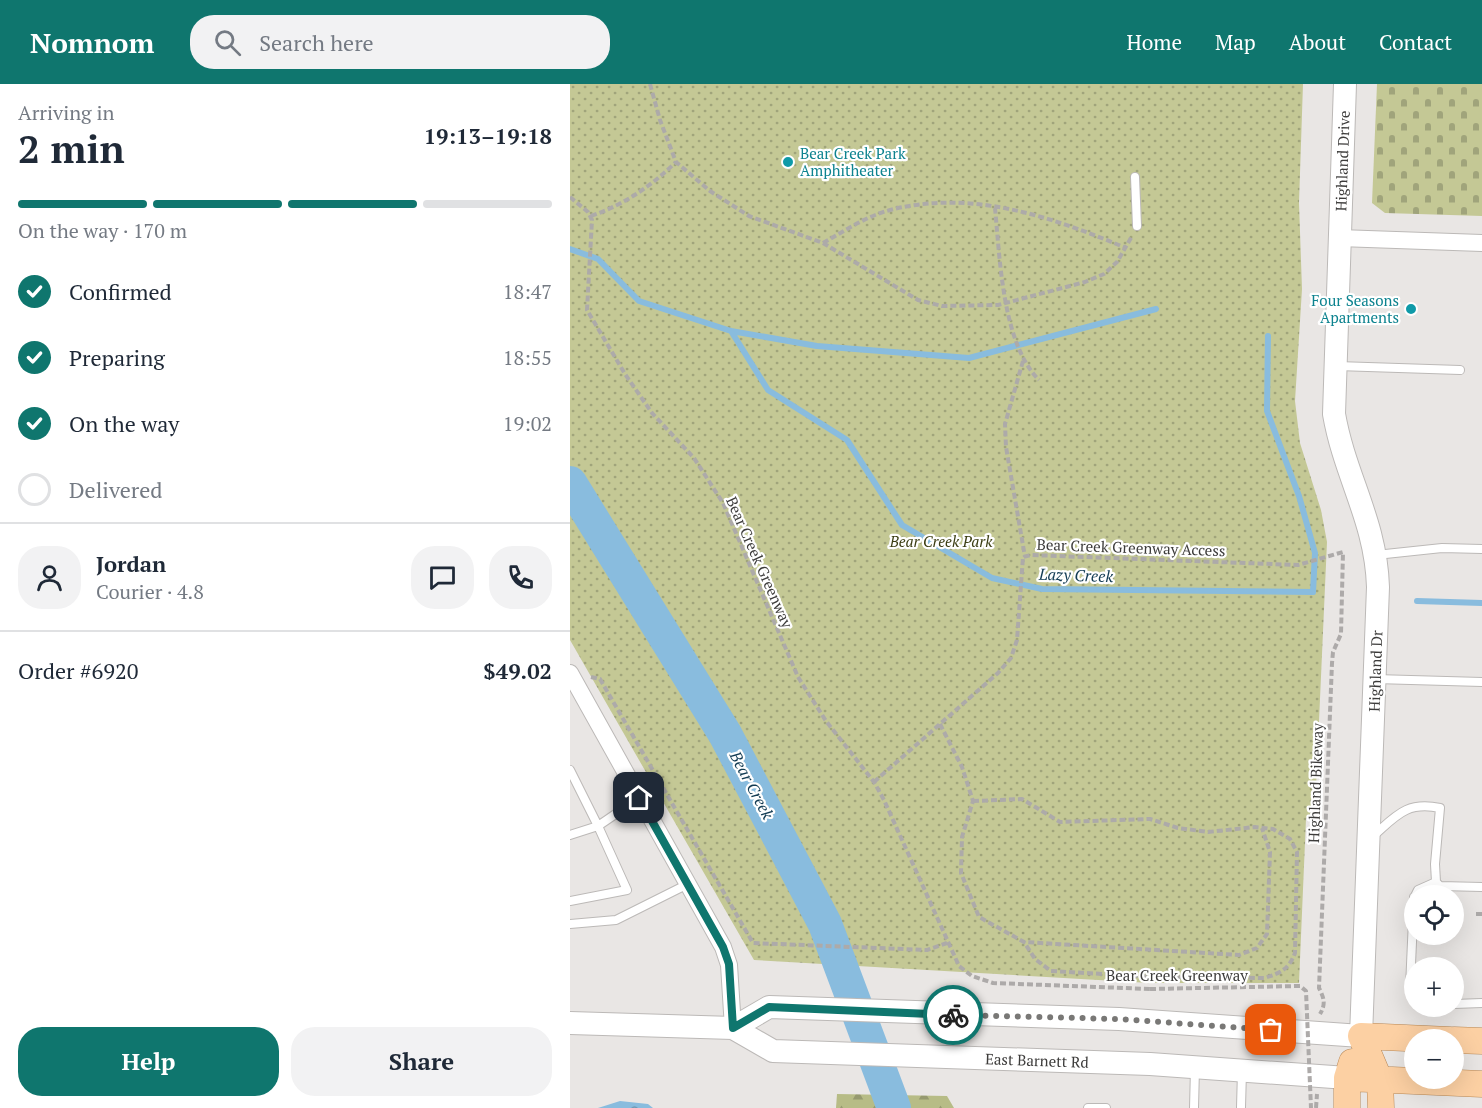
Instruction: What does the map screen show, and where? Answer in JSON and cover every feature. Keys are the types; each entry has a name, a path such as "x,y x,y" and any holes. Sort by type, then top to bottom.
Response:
{"main road":[{"name":"Highland Drive","path":"1340,238 1345,84"},
{"name":"Highland Dr","path":"1340,238 1334,414 1338,438 1361,501 1376,555 1374,679 1361,1036 1347,1078 1347,1108"},
{"path":"733,1028 769,1007 1119,1019 1404,1038"},
{"name":"East Barnett Rd","path":"570,1023 733,1028 773,1051 1196,1068 1347,1078"},
{"path":"1361,1036 1380,1081 1381,1108"},
{"path":"1464,1040 1482,1041"},
{"path":"1347,1078 1482,1084"}],"street":[{"path":"1340,238 1482,243"},
{"path":"578,675 639,798 723,947 729,964 733,1028"}],"lane":[{"path":"1135,177 1137,226"},
{"path":"1334,366 1460,370"},
{"path":"1376,555 1442,548 1482,549"},
{"path":"1374,679 1482,682"},
{"path":"570,770 627,890 570,901"},
{"path":"570,835 598,826 639,798"},
{"path":"1368,840 1401,812 1412,807 1419,805 1440,808 1435,864 1436,882 1440,886 1482,886"},
{"path":"1429,885 1436,882"},
{"path":"570,924 616,920 688,884"},
{"path":"1464,1004 1482,1003"},
{"path":"1194,1108 1196,1068"},
{"path":"1241,1107 1242,1071"},
{"path":"1088,1108 1106,1108"}],"path":[{"path":"650,84 660,120 676,162 710,191 749,216 823,243 918,300 942,306 974,307 1008,303 1104,274 1126,248 1137,226"},
{"path":"570,197 591,216 616,207 640,194 676,162"},
{"path":"823,243 864,220 892,209 931,203 966,203 1046,217 1126,248"},
{"path":"996,208 1013,330 1023,361 1039,380"},
{"name":"Bear Creek Greenway","path":"591,216 592,239 587,310 652,413 694,458 723,503 798,677 826,721 874,782 893,818 947,944 959,966 982,981 1150,989 1300,986 1306,991 1311,1108"},
{"path":"1023,361 1005,424 1006,447 1025,556"},
{"name":"Bear Creek Greenway Access","path":"874,782 998,673 1011,658 1017,640 1020,562 1025,556 1298,565 1343,552"},
{"name":"Highland Bikeway","path":"1319,1015 1324,1008 1324,998 1319,988 1332,663 1333,652 1341,634 1343,552"},
{"path":"578,675 600,680 753,943 897,950 927,950 947,944"},
{"path":"940,723 962,767 973,801 962,837 961,873 979,916 1024,942 1239,955 1257,948 1267,934 1269,887 1270,852 1268,839 1261,827"},
{"path":"973,801 1022,800 1060,822 1150,819 1178,828 1208,832 1261,827 1282,833 1290,839 1298,852 1295,953 1291,964 1281,973 1264,978 1154,978 1051,971 1035,959 1024,942"},
{"path":"1476,914 1482,914"}],"green space":[{"name":"Bear Creek Park","path":"570,84 1303,84 1299,203 1302,289 1295,401 1300,443 1321,510 1327,542 1315,811 1306,819 1299,983 1150,983 754,960 570,640"},
{"path":"1377,84 1482,84 1482,216 1385,213 1372,203"},
{"path":"837,1094 947,1096 954,1108 836,1108"}],"water":[{"path":"620,1101 648,1104 653,1108 598,1108"}],"waterway":[{"path":"570,249 598,259 639,301 731,331 817,346 969,358 1156,309"},
{"name":"Lazy Creek","path":"731,331 768,390 847,440 902,525 992,578 1042,589 1313,592 1315,553 1299,496 1267,411 1268,336"},
{"name":"Bear Creek","path":"570,483 725,734 825,924 894,1108"},
{"name":"Lazy Creek","path":"1417,601 1482,603"}],"way so far":[{"path":"953,1015 1119,1019 1271,1030"}],"place":[{"name":"Bear Creek Park Amphitheater","path":"788,162"},
{"name":"Four Seasons Apartments","path":"1411,309"}],"route":[{"path":"639,798 723,947 729,964 733,1028 769,1007 953,1015"}]}
